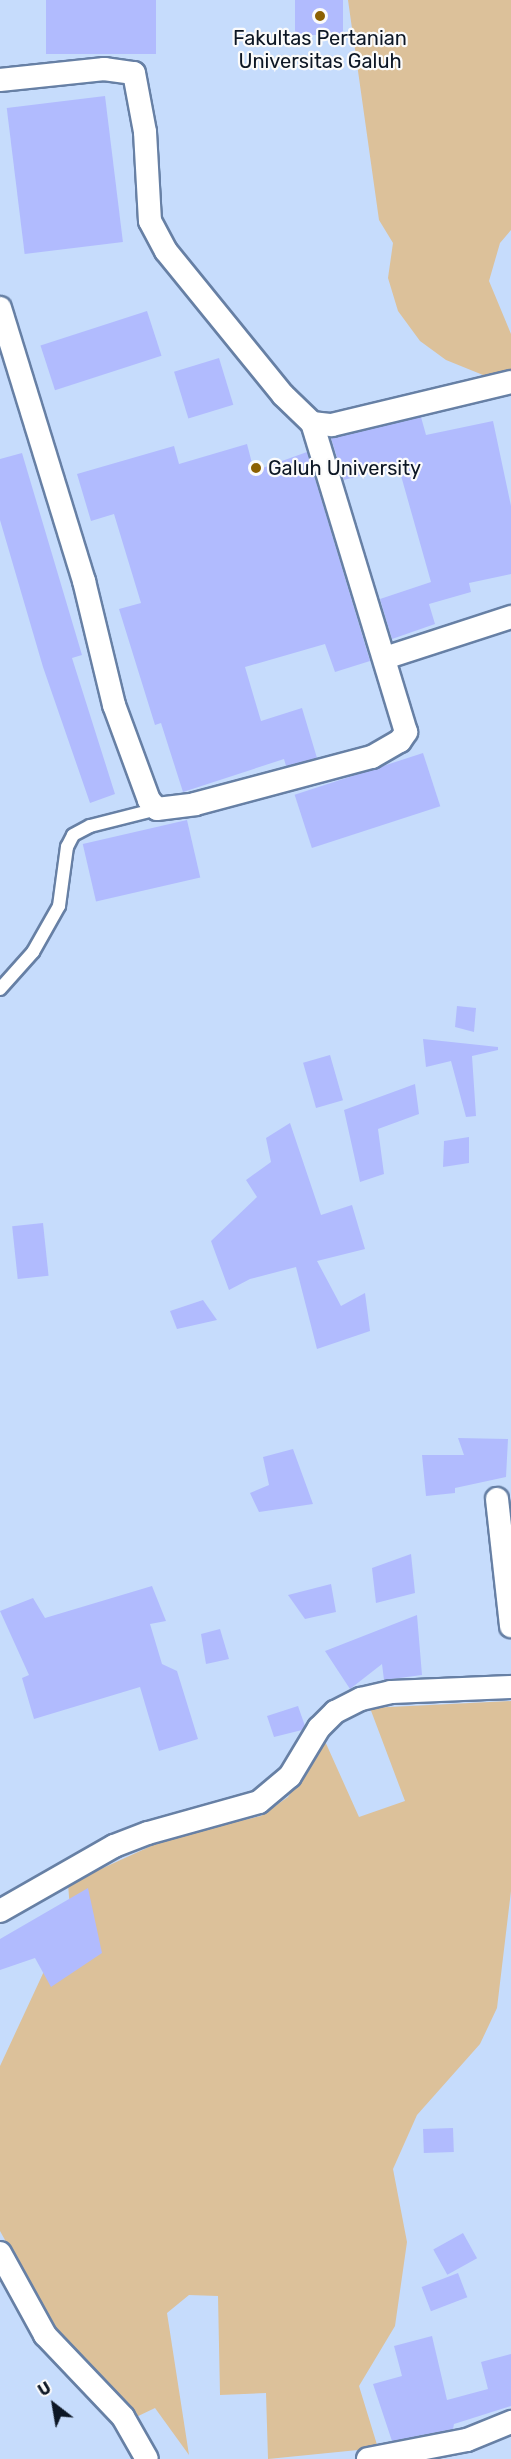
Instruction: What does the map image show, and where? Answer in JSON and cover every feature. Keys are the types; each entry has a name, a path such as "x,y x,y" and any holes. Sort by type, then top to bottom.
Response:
{"street":[{"path":"0,80 104,69 134,73 145,132 150,222 166,250 284,395 312,423 406,732 400,741 372,757 195,804 157,809 149,800 114,705 84,581 0,308"},
{"path":"312,423 332,425 511,382"},
{"path":"384,658 511,616"},
{"path":"497,1499 511,1626"},
{"path":"0,1911 114,1846 148,1833 259,1802 290,1776 319,1728 335,1712 361,1699 392,1692 511,1687"},
{"path":"0,2253 45,2335 123,2417 147,2459"},
{"path":"368,2459 466,2440 511,2422"}],"lane":[{"path":"0,989 33,952 59,906 67,848 73,835 90,826 157,809"}],"shaded area":[{"path":"348,0 511,0 511,230 500,243 489,281 511,334 511,371 503,375 483,375 446,360 420,341 398,311 388,278 393,243 379,220"},
{"path":"511,1701 511,1891 497,2008 480,2044 417,2115 393,2169 407,2242 395,2326 359,2386 378,2448 268,2459 266,2393 220,2395 218,2296 189,2295 167,2313 189,2455 155,2408 132,2419 111,2386 55,2330 0,2231 0,2066 46,1967 74,1959 68,1884 173,1836 261,1816 288,1797 324,1739 359,1817 405,1801 370,1708"}],"building":[{"path":"46,0 156,0 156,54 46,54"},
{"name":"Fakultas Pertanian Universitas Galuh","path":"295,0 343,0 343,35 295,35"},
{"path":"105,96 123,242 25,254 7,108"},
{"path":"147,311 162,356 55,390 40,346"},
{"path":"219,358 233,405 188,419 174,372"},
{"path":"421,417 426,435 493,421 511,506 511,574 469,583 471,592 429,604 435,624 392,639 380,599 431,582 398,465 344,480 331,438"},
{"path":"247,444 254,471 307,452 370,661 335,672 325,644 245,667 261,721 302,708 317,758 286,766 284,759 183,792 161,723 155,725 119,609 141,603 114,514 91,521 77,474 174,446 179,464"},
{"path":"22,453 82,655 72,658 115,794 90,803 43,667 0,520 0,459"},
{"path":"423,753 440,806 312,848 295,795"},
{"path":"187,820 200,877 96,902 83,844"},
{"path":"457,1006 476,1008 474,1032 455,1027"},
{"path":"423,1039 498,1047 498,1050 472,1056 476,1116 466,1117 451,1061 426,1067"},
{"path":"330,1055 343,1100 316,1108 303,1063"},
{"path":"415,1084 419,1114 378,1129 384,1174 360,1182 344,1110"},
{"path":"290,1123 321,1215 352,1205 365,1249 317,1261 341,1306 365,1293 370,1331 317,1349 296,1267 250,1279 229,1290 211,1241 257,1197 246,1180 271,1162 266,1138"},
{"path":"469,1137 469,1163 443,1167 444,1141"},
{"path":"43,1223 49,1276 18,1279 12,1226"},
{"path":"203,1300 217,1320 177,1329 170,1311"},
{"path":"458,1438 508,1439 506,1477 455,1488 455,1493 426,1496 422,1455 464,1455"},
{"path":"293,1449 313,1504 259,1512 250,1493 269,1485 263,1457"},
{"path":"411,1554 415,1593 376,1603 372,1568"},
{"path":"331,1584 336,1612 305,1619 288,1595"},
{"path":"152,1586 166,1621 150,1624 162,1664 177,1671 198,1739 159,1751 140,1687 34,1719 22,1678 29,1675 0,1611 33,1598 45,1618"},
{"path":"417,1615 422,1675 384,1680 382,1664 350,1689 325,1651"},
{"path":"220,1629 229,1659 206,1664 201,1634"},
{"path":"298,1706 305,1726 302,1730 274,1737 267,1716"},
{"path":"88,1888 102,1953 51,1987 35,1958 0,1970 0,1939"},
{"path":"453,2128 454,2152 424,2153 423,2129"},
{"path":"463,2233 477,2258 447,2275 433,2249"},
{"path":"458,2273 467,2297 431,2311 422,2287"},
{"path":"432,2336 447,2400 488,2389 481,2362 511,2354 511,2406 454,2424 453,2429 392,2441 373,2384 402,2376 394,2346"}],"place":[{"name":"Fakultas Pertanian Universitas Galuh","path":"320,16"},
{"name":"Galuh University","path":"256,468"}]}
